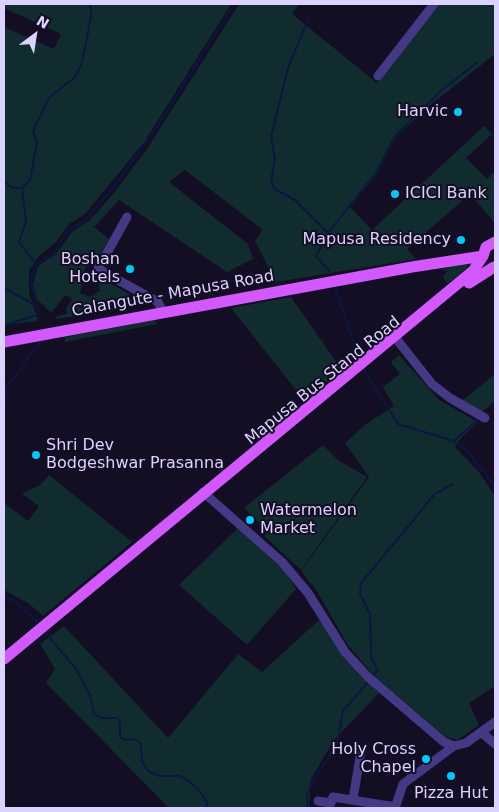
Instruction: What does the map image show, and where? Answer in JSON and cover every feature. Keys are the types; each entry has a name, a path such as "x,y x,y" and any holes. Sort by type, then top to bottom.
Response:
{"main road":[{"name":"Mapusa Bus Stand Road","path":"206,495 473,271 483,256 486,247 495,242"},
{"name":"Calangute - Mapusa Road","path":"4,336 483,256"},
{"path":"483,256 494,267"},
{"name":"Mapusa Bus Stand Road","path":"7,656 479,275 494,267"},
{"name":"Calangute - Mapusa Road","path":"4,342 162,310"}],"street":[{"path":"378,76 434,4"},
{"path":"127,217 98,269 158,302 162,310"},
{"path":"398,341 432,384 450,398 485,418"},
{"path":"206,495 282,562 308,593 345,652 370,678 444,742 454,746"},
{"path":"318,801 331,803 333,797 353,799 395,808 403,784 454,746 466,742 495,722"},
{"path":"482,732 495,744"},
{"path":"353,799 361,751"}],"green space":[{"path":"4,4 231,4 145,141 85,214 69,224 56,242 38,257 29,271 29,292 38,321 4,325 4,27 54,49 61,34 4,8"},
{"path":"239,4 299,4 292,14 377,83 421,23 438,4 495,4 495,54 429,106 396,137 378,172 350,207 372,230 484,126 492,134 466,158 487,179 495,171 495,223 470,194 407,249 416,259 276,282 255,241 263,230 185,170 169,182 248,244 253,259 227,272 119,200 94,227 109,239 94,265 89,264 85,268 80,293 90,297 100,291 97,276 129,294 131,307 56,319 57,316 67,314 66,309 72,299 65,295 52,312 49,311 37,299 33,285 38,266 56,254 72,232 89,221 114,193 147,149"},
{"path":"467,264 468,268 447,284 443,277 448,270 439,270"},
{"path":"291,297 342,370 304,400 231,308"},
{"path":"155,320 157,324 65,342 65,337"},
{"path":"399,355 439,400 478,422 461,438 455,447 478,471 495,496 495,686 469,703 479,725 458,740 446,737 374,676 348,645 316,590 301,571 369,477 345,443 366,424 394,406 383,387 400,374 391,362"},
{"path":"495,374 495,401 482,412 462,401"},
{"path":"323,445 338,460 367,477 301,570 264,536 268,531 244,508"},
{"path":"49,475 132,542 43,616 28,603 4,590 4,503 28,521 39,506 22,494 40,485"},
{"path":"238,528 285,571 296,589 247,645 179,585"},
{"path":"319,620 359,674 379,693 334,740 311,779 309,806 312,808 169,808 46,683 55,669 40,644 64,626 168,738 238,654 262,672"}],"waterway":[{"path":"36,264 19,242 26,221 22,188 30,180 37,142 33,131 49,98 75,77 82,63 91,17 90,4"},
{"path":"40,316 31,281 36,264 54,254 67,231 83,223 116,184 159,124 234,4"},
{"path":"309,17 288,68 271,137 275,159 271,181 275,189 295,200 328,233"},
{"path":"329,271 316,256 328,233 377,171 395,136 443,89 477,63"},
{"path":"4,182 13,188 22,188"},
{"path":"4,288 37,306"},
{"path":"335,288 359,359"},
{"path":"4,326 39,314"},
{"path":"4,421 6,385 16,376 35,347 44,340"},
{"path":"363,368 398,424 454,441 466,450 495,486"},
{"path":"454,441 480,418"},
{"path":"372,677 378,670 371,657 370,614 360,594 361,583 435,494 453,484"},
{"path":"4,599 14,600 39,624"},
{"path":"45,632 76,669 90,695 94,714 103,718 117,718 120,722 120,737 125,740 134,739 141,743 142,761 147,770 159,776 180,776 187,780 198,789 207,802 207,808"},
{"path":"307,808 307,796 312,782 337,744 343,711 369,681"}],"place":[{"name":"Harvic","path":"458,112"},
{"name":"ICICI Bank","path":"395,194"},
{"name":"Mapusa Residency","path":"461,240"},
{"name":"Boshan Hotels","path":"130,269"},
{"name":"Shri Dev Bodgeshwar Prasanna","path":"36,455"},
{"name":"Watermelon Market","path":"250,520"},
{"name":"Holy Cross Chapel","path":"426,759"},
{"name":"Pizza Hut","path":"451,776"}]}
